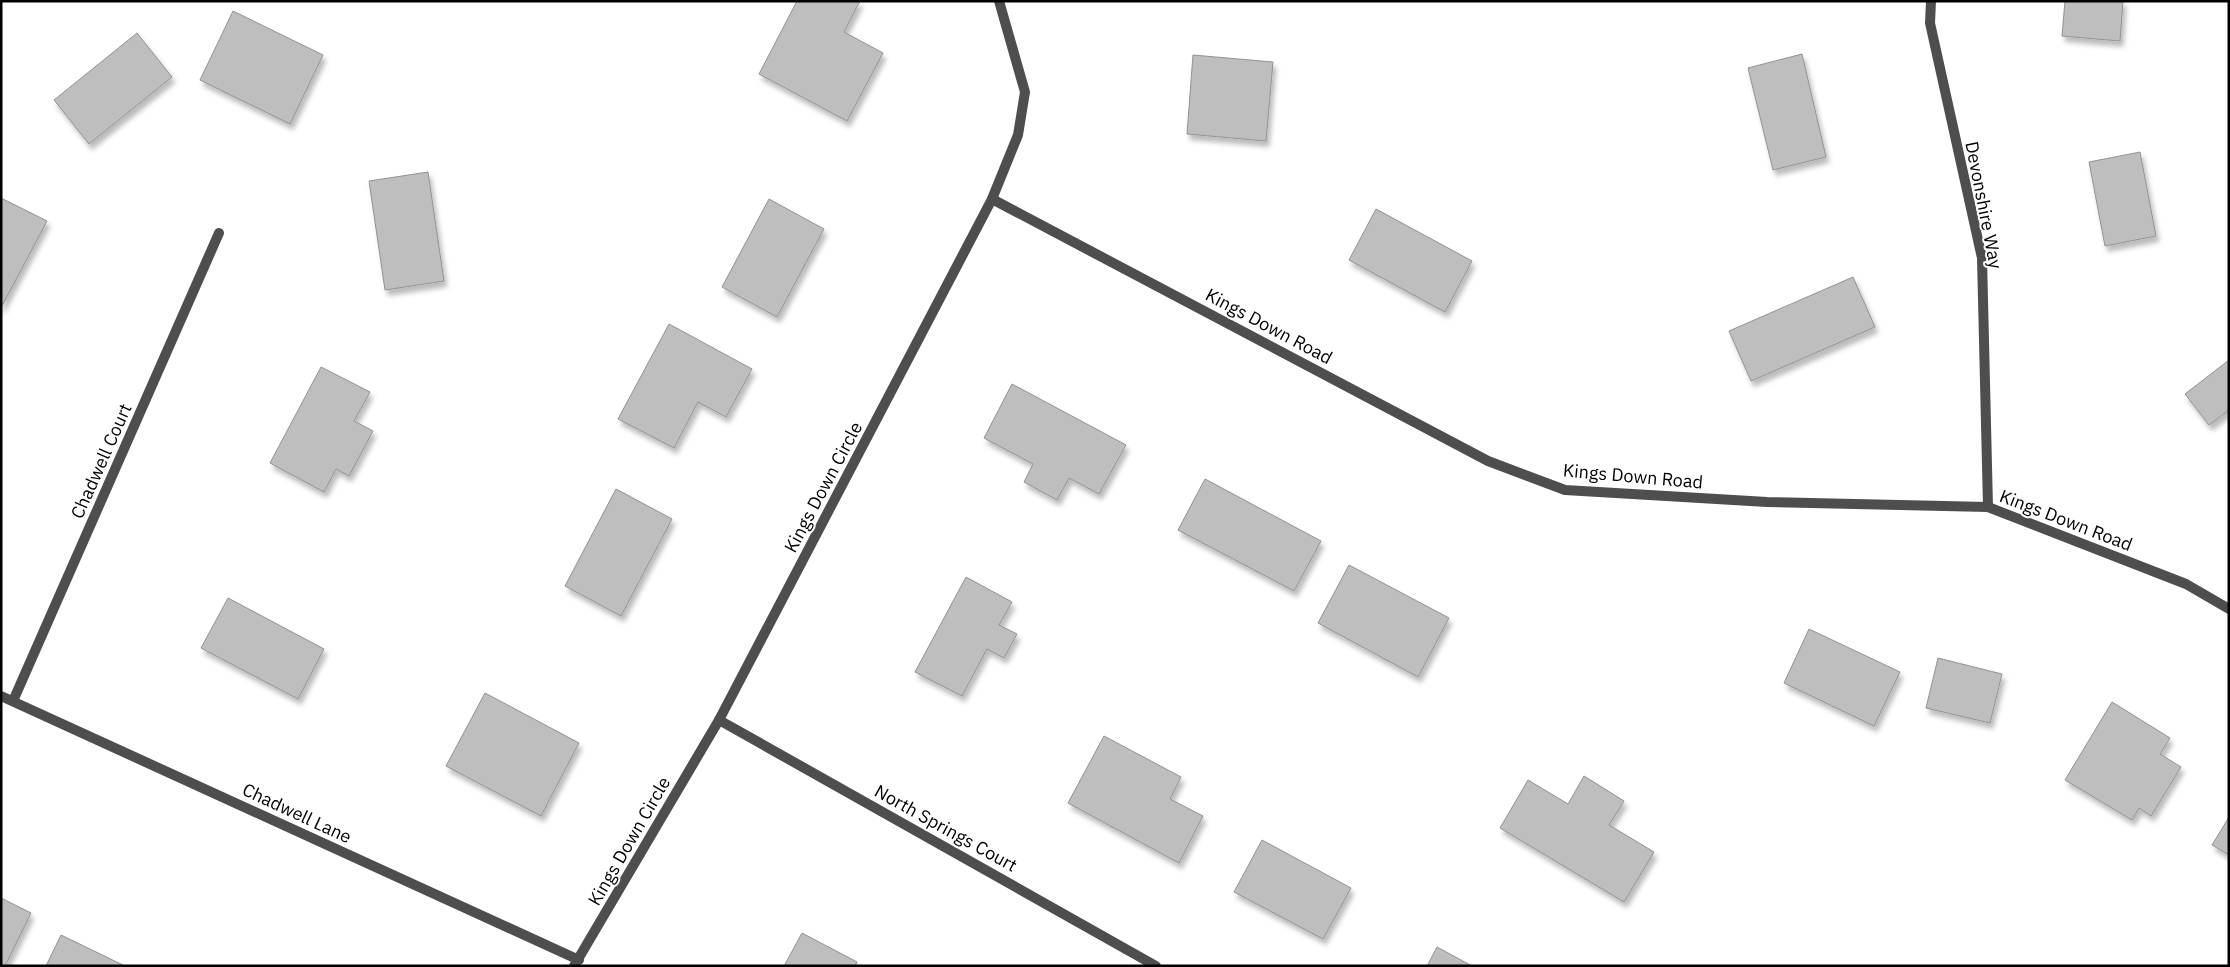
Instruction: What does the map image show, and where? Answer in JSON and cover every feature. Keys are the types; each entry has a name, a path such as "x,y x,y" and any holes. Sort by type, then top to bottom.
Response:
{"street":[{"name":"Kings Down Circle","path":"576,963 719,720 992,199 1018,135 1024,92 999,1"},
{"name":"Devonshire Way","path":"1931,1 1930,23 1982,258 1988,507"},
{"name":"Kings Down Road","path":"992,199 1488,461 1565,490 1767,502 1988,507 2186,584 2229,609"},
{"name":"Chadwell Court","path":"13,701 219,233"},
{"name":"Chadwell Lane","path":"1,696 576,963"},
{"name":"North Springs Court","path":"719,720 1156,966"}],"building":[{"path":"797,1 860,1 844,32 883,53 847,121 759,74"},
{"path":"2065,1 2123,1 2120,41 2062,36"},
{"path":"233,11 323,55 290,124 200,80"},
{"path":"137,33 172,77 89,144 54,100"},
{"path":"1802,54 1826,157 1773,170 1748,68"},
{"path":"1193,55 1273,62 1266,141 1187,134"},
{"path":"2140,152 2156,236 2105,246 2089,162"},
{"path":"428,172 444,281 385,290 369,181"},
{"path":"1,198 47,221 1,308"},
{"path":"769,199 824,229 777,317 722,287"},
{"path":"1376,209 1472,261 1445,312 1349,260"},
{"path":"1853,277 1875,327 1751,381 1729,331"},
{"path":"669,324 752,369 726,417 698,402 674,448 618,419"},
{"path":"2229,360 2229,410 2209,425 2185,394"},
{"path":"321,367 370,392 354,421 373,431 349,476 336,469 324,492 270,463"},
{"path":"1012,384 1126,445 1099,494 1069,478 1057,500 1024,482 1033,464 984,438"},
{"path":"1205,479 1321,541 1294,591 1178,530"},
{"path":"616,489 672,519 621,616 565,586"},
{"path":"1349,565 1449,618 1418,677 1318,623"},
{"path":"966,577 1012,602 999,625 1017,634 1004,658 987,649 962,696 915,672"},
{"path":"228,598 324,649 298,699 201,648"},
{"path":"1809,629 1900,672 1874,726 1784,683"},
{"path":"1938,658 2002,674 1990,723 1926,708"},
{"path":"485,693 579,743 541,816 446,766"},
{"path":"2112,702 2170,738 2160,754 2181,767 2151,816 2139,808 2132,820 2065,780"},
{"path":"1104,736 1181,777 1170,799 1203,816 1179,863 1068,803"},
{"path":"1584,776 1624,801 1609,825 1654,852 1624,902 1500,828 1528,780 1568,804"},
{"path":"2229,817 2229,855 2212,845"},
{"path":"1262,840 1351,888 1323,939 1234,892"},
{"path":"1,898 31,913 5,966 1,966"},
{"path":"802,933 857,962 855,966 784,966"},
{"path":"61,935 125,966 46,966"},
{"path":"1437,947 1472,966 1427,966"}]}
